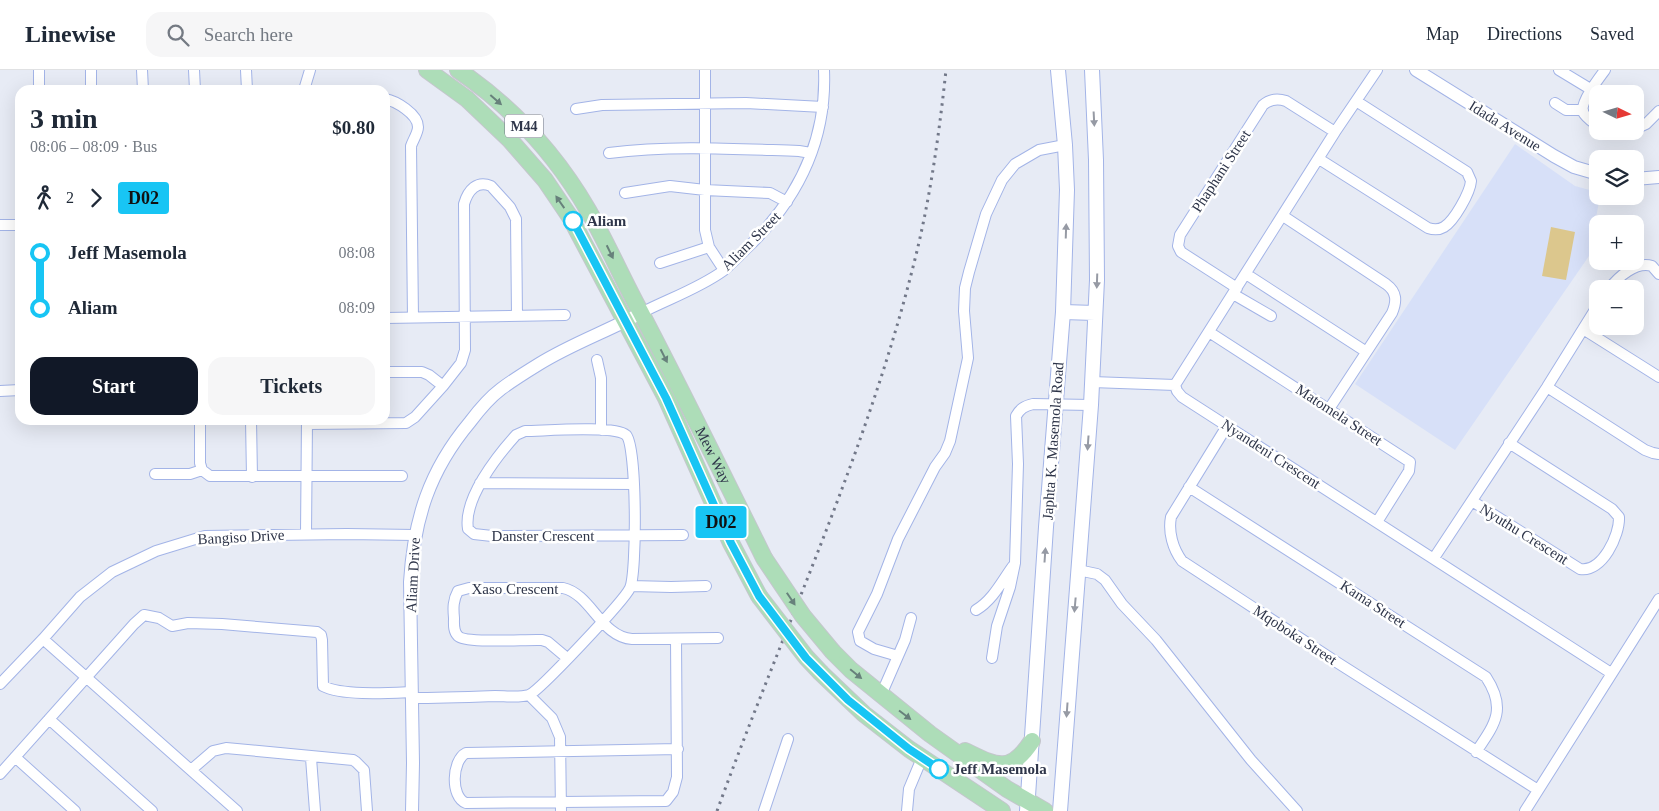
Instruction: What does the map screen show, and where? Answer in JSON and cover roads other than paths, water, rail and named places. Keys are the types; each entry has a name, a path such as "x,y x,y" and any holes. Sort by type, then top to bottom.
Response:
{"main road":[{"name":"Mew Way","path":"427,70 487,116 526,156 570,217 666,398 731,543 759,596 802,653 864,714 922,758 1002,811"},
{"name":"Mew Way","path":"458,70 512,114 555,160 588,211 680,387 764,558 803,616 833,652 881,695 930,734 1028,806 1045,811"},
{"name":"Japhta K. Masemola Road","path":"1028,806 1063,312 1067,190 1058,70"},
{"path":"1060,811 1091,405 1097,280 1096,160 1092,70"},
{"path":"1063,312 1095,313"},
{"path":"930,734 982,759 1000,764 1012,763 1032,741"}],"street":[{"path":"39,70 39,85"},
{"path":"91,70 91,85"},
{"path":"142,70 143,85"},
{"path":"194,70 195,85"},
{"path":"246,70 247,85"},
{"path":"306,85 310,70"},
{"path":"705,70 705,230 709,247 724,270"},
{"name":"Aliam Street","path":"641,313 701,285 724,270 766,230 788,202 811,153 823,107 824,70"},
{"path":"1092,382 1175,385 1335,132 1377,70"},
{"name":"Idada Avenue","path":"1416,70 1554,156 1574,167 1589,171"},
{"path":"1559,70 1589,88"},
{"path":"1595,85 1604,70"},
{"path":"1589,95 1583,110 1589,119"},
{"name":"Phaphani Street","path":"1235,291 1181,252 1178,246 1180,235 1263,105 1267,102 1277,99 1286,101 1335,132"},
{"path":"390,101 410,113 417,121 418,127 411,146 413,318"},
{"path":"1319,159 1418,223 1433,230 1438,230 1448,224 1468,194 1471,181 1467,172 1356,101"},
{"path":"576,109 602,105 778,103 823,107"},
{"path":"1555,103 1566,110 1583,110"},
{"path":"1644,125 1659,111"},
{"path":"898,656 870,647 860,641 858,632 877,594 898,539 950,441 968,358 964,311 966,288 986,214 1002,180 1015,164 1039,150 1065,145"},
{"path":"609,153 633,150 705,148 811,153"},
{"path":"1644,178 1659,177"},
{"path":"390,424 406,424 415,417 443,386 464,357 464,204 470,190 477,184 487,184 494,188 514,213 517,316"},
{"path":"625,193 670,186 705,190 770,193 788,202"},
{"path":"1283,216 1386,284 1396,295 1395,306 1329,409"},
{"path":"0,225 15,225"},
{"path":"660,264 709,247"},
{"path":"1617,280 1641,265 1652,266 1659,274"},
{"path":"1246,274 1365,351"},
{"path":"1235,291 1271,316"},
{"name":"Aliam Drive","path":"412,811 410,582 414,535 435,473 453,442 480,409 501,389 540,363 641,313"},
{"path":"390,318 565,315"},
{"path":"1434,558 1547,387 1589,319"},
{"path":"1583,329 1659,377"},
{"name":"Matomela Street","path":"1208,332 1410,462 1409,471 1377,522"},
{"path":"597,360 601,378 601,430"},
{"path":"390,372 422,372 443,386"},
{"name":"Nyandeni Crescent","path":"1175,385 1182,396 1227,426 1611,673"},
{"path":"1547,387 1645,450 1659,454"},
{"path":"0,391 15,390"},
{"path":"992,658 997,626 1010,587 1015,563 1018,464 1016,416 1025,406 1033,404 1055,406 1091,405"},
{"path":"200,425 202,470"},
{"path":"251,425 252,477"},
{"path":"306,534 307,425"},
{"name":"Mqoboka Street","path":"1227,426 1172,513 1170,525 1174,548 1186,564 1476,752 1538,790"},
{"name":"Danster Crescent","path":"631,586 634,571 634,536 634,484 630,440 623,433 601,430 520,433 510,441 480,483 467,517 468,529 474,534 492,536 634,536"},
{"name":"Nyuthu Crescent","path":"1472,501 1580,569 1590,569 1597,564 1614,539 1619,531 1620,524 1619,517 1612,509 1509,443"},
{"path":"155,474 190,474 202,470"},
{"path":"202,470 210,476 402,476"},
{"path":"480,483 634,484"},
{"name":"Kama Street","path":"1189,487 1486,677 1495,696 1497,716 1493,727 1476,752"},
{"name":"Bangiso Drive","path":"0,684 43,639 80,596 112,572 146,555 205,536 306,534 414,535"},
{"path":"634,536 683,535"},
{"path":"976,610 985,605 990,599 1015,563"},
{"path":"1078,570 1096,574 1105,580 1122,604 1156,640 1246,753 1297,811"},
{"path":"0,774 142,616 148,615 159,618 172,626 188,623 222,624 317,632 321,634 322,640 323,686 335,690 412,695 529,695 603,621 624,598 631,586 706,586"},
{"name":"Xaso Crescent","path":"567,658 548,642 542,640 481,641 461,639 454,629 453,605 458,591 469,588 563,588 574,593 603,621"},
{"path":"1525,811 1659,599"},
{"path":"881,695 905,640 911,618"},
{"path":"603,621 616,635 627,639 718,638"},
{"path":"43,639 237,811"},
{"path":"676,639 678,749 676,785 666,801 561,807 466,803 459,799 456,784 458,759 466,753 678,749"},
{"path":"529,695 552,718 560,737 561,807"},
{"path":"49,719 152,811"},
{"path":"764,811 788,739"},
{"path":"191,770 207,754 218,749 353,760 364,770 367,811"},
{"path":"14,758 75,811"},
{"path":"311,758 315,811"},
{"path":"907,811 909,789 922,758"}],"railway":[{"path":"717,811 823,540 873,403 895,333 925,215 937,143 946,70"}],"place":[{"name":"Aliam","path":"573,221"},
{"name":"Jeff Masemola","path":"939,769"}]}
